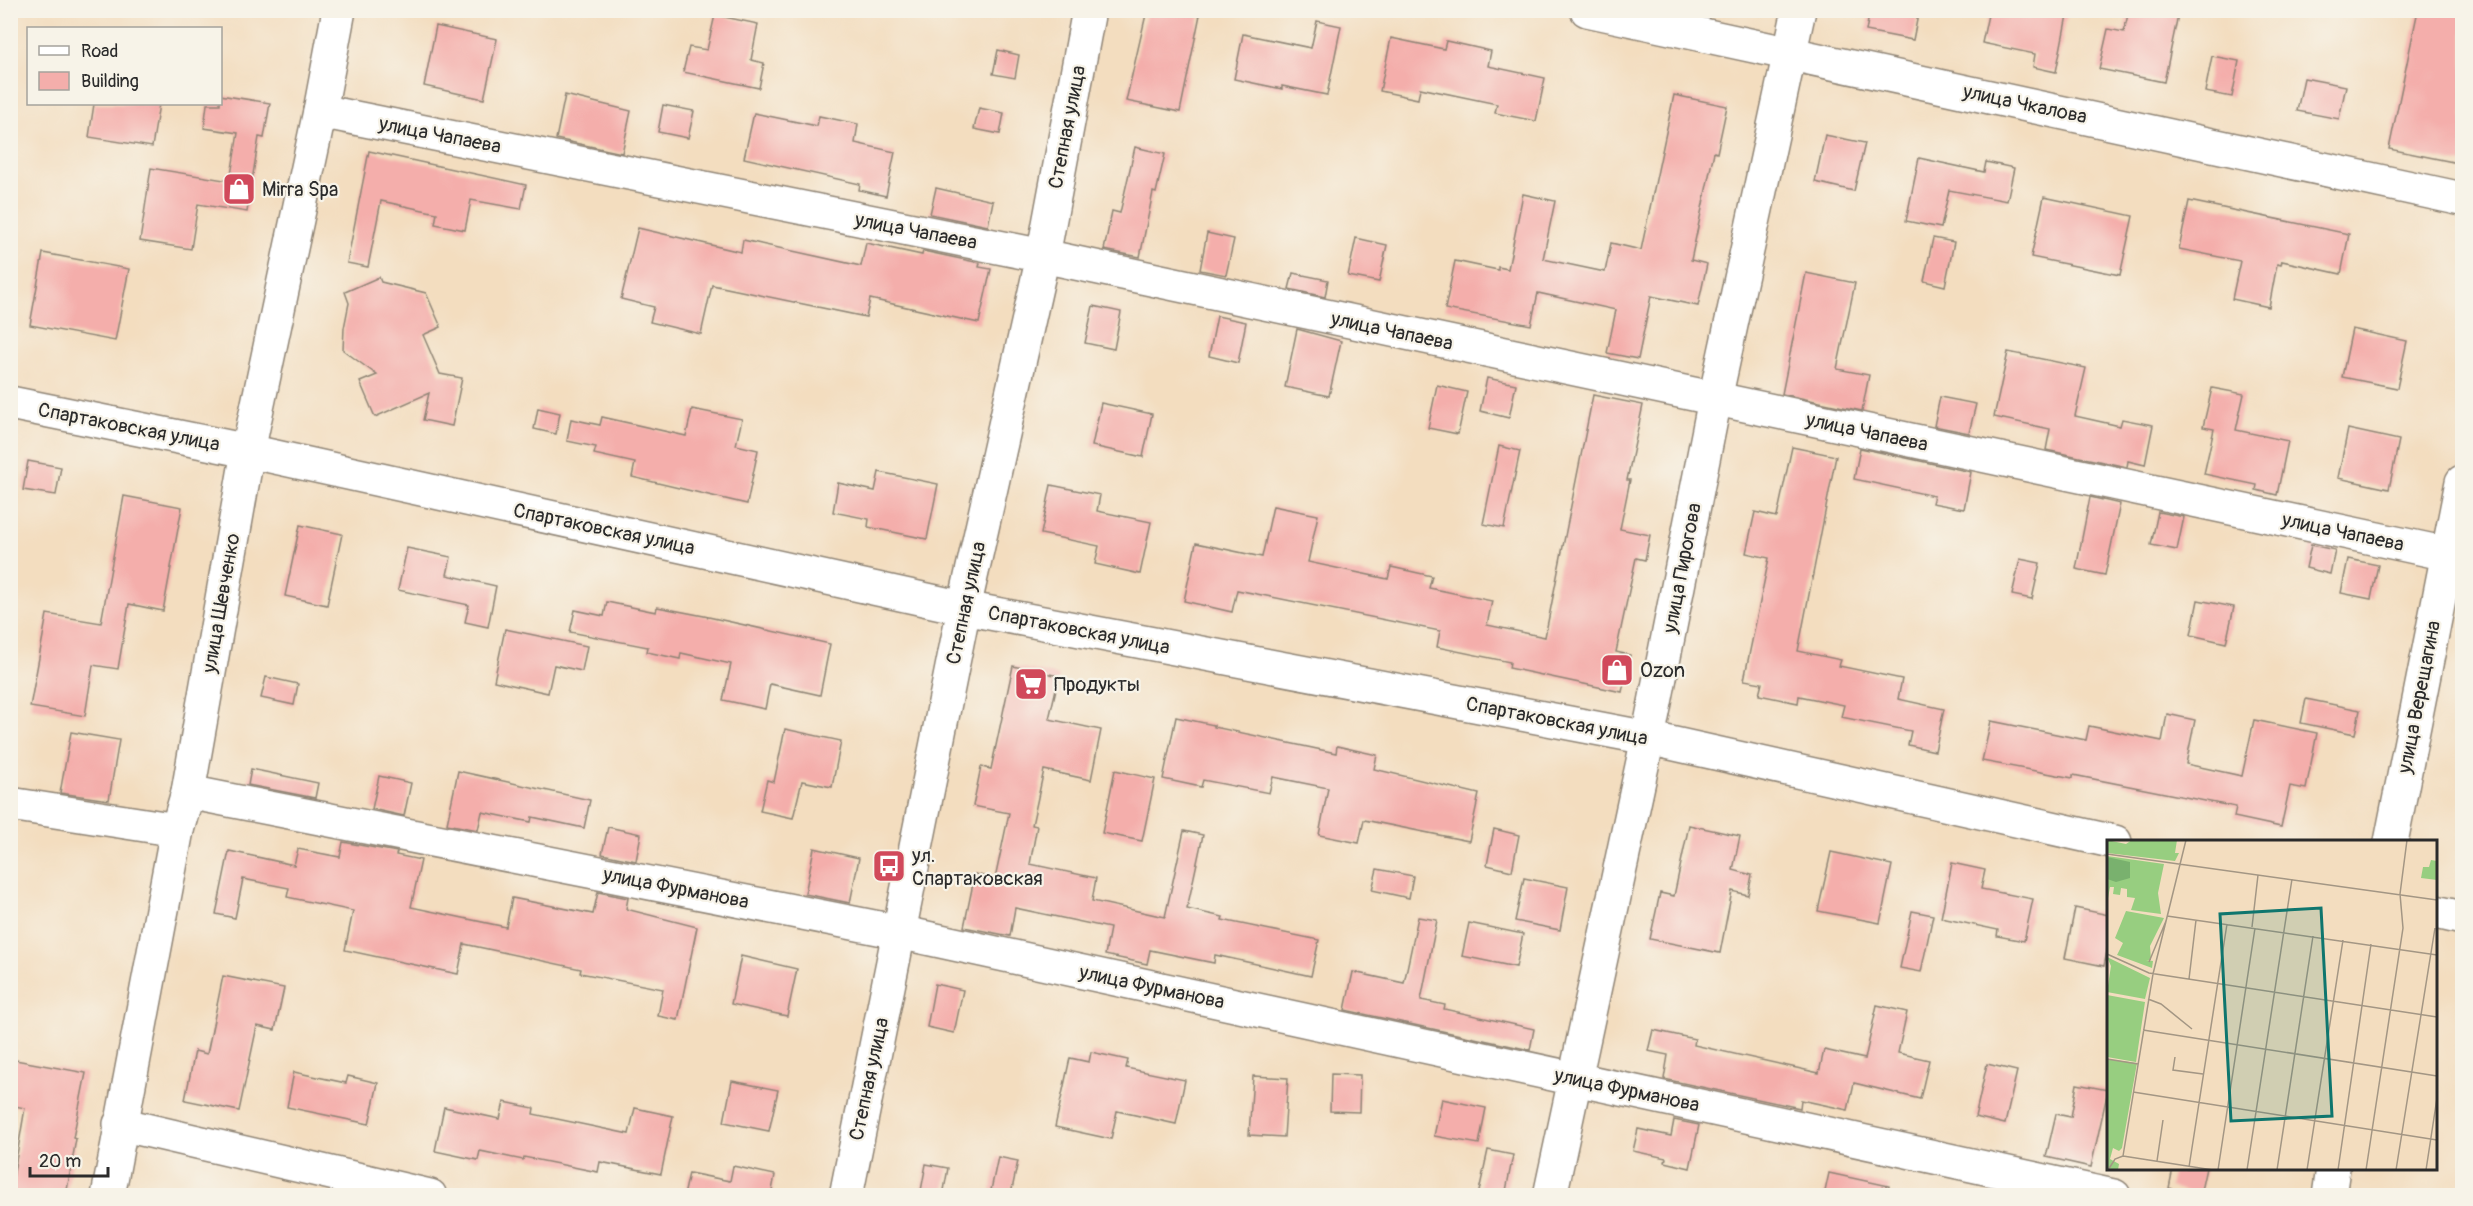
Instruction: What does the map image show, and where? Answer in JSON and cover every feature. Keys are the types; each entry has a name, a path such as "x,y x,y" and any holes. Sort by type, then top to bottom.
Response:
{"street":[{"name":"улица Шевченко","path":"108,1196 177,830 188,792 248,451 320,111 339,10"},
{"name":"Степная улица","path":"846,1196 964,608 1042,256 1089,10"},
{"name":"улица Чкалова","path":"1587,10 2463,199"},
{"name":"улица Пирогова","path":"1550,1196 1577,1079 1648,738 1715,399 1800,10"},
{"name":"улица Чапаева","path":"320,111 1042,256 2455,556"},
{"name":"Спартаковская улица","path":"10,403 248,451 964,608 1648,738 2107,840"},
{"name":"улица Верещагина","path":"2391,840 2455,556 2463,482"},
{"name":"улица Фурманова","path":"188,792 899,932 2114,1196"},
{"path":"10,804 177,830"},
{"path":"2437,912 2463,918"},
{"path":"120,1124 430,1196"},
{"path":"2329,1196 2333,1170"}],"building":[{"path":"1147,10 1201,10 1180,112 1126,101"},
{"path":"1870,10 1919,10 1913,40 1866,31"},
{"path":"1989,10 2068,10 2056,72 2033,67 2035,54 1982,43"},
{"path":"2129,10 2179,10 2164,82 2099,69 2108,29 2124,32"},
{"path":"2418,10 2463,10 2463,164 2389,149"},
{"path":"715,15 758,24 751,60 764,63 759,88 683,72 689,47 707,50"},
{"path":"1317,21 1341,26 1327,95 1234,79 1243,34 1311,48"},
{"path":"436,26 497,39 484,99 424,86"},
{"path":"1391,38 1444,49 1446,41 1491,51 1488,66 1545,78 1536,121 1495,113 1497,104 1420,88 1418,99 1380,91"},
{"path":"998,50 1019,55 1015,78 993,74"},
{"path":"2212,56 2239,61 2232,97 2205,92"},
{"path":"2304,78 2346,86 2339,119 2297,111"},
{"path":"222,95 270,103 264,138 259,137 247,212 198,204 191,249 140,241 151,168 230,181 238,133 204,128 207,105 222,105"},
{"path":"565,95 631,111 622,153 556,139"},
{"path":"1674,95 1727,106 1717,153 1714,152 1691,260 1707,264 1698,306 1651,296 1638,359 1607,353 1616,310 1538,293 1531,325 1445,309 1455,261 1498,270 1498,267 1508,269 1523,194 1555,201 1543,259 1605,272 1611,243 1641,250"},
{"path":"94,105 159,105 152,147 89,137"},
{"path":"663,105 694,111 688,138 658,132"},
{"path":"979,108 1004,113 1000,134 974,129"},
{"path":"754,113 817,126 819,116 858,124 855,143 895,152 886,196 859,190 860,184 744,158"},
{"path":"1825,135 1865,143 1854,191 1815,182"},
{"path":"1135,147 1165,154 1156,193 1153,192 1140,257 1104,250 1112,211 1120,213"},
{"path":"369,151 526,185 521,209 471,200 465,230 435,224 437,213 381,201 368,267 347,263"},
{"path":"1919,158 1984,172 1986,162 2014,168 2007,201 1949,190 1941,228 1906,221"},
{"path":"936,188 993,201 988,226 930,214"},
{"path":"2044,197 2133,216 2120,275 2031,257"},
{"path":"2189,201 2349,234 2341,274 2282,261 2281,265 2277,264 2269,307 2232,299 2240,261 2179,249"},
{"path":"638,228 741,252 743,240 861,266 866,243 922,255 923,251 980,263 979,267 991,269 979,323 870,299 866,317 712,285 701,334 650,322 654,307 621,299"},
{"path":"1207,233 1234,239 1226,275 1200,270"},
{"path":"1356,238 1387,245 1379,282 1348,276"},
{"path":"1933,238 1954,242 1945,286 1924,281"},
{"path":"43,253 129,269 115,341 30,325"},
{"path":"1293,273 1328,280 1325,297 1289,289"},
{"path":"1806,273 1855,283 1837,369 1869,375 1862,411 1782,394"},
{"path":"379,277 381,282 426,293 441,327 423,335 440,374 462,378 452,426 423,420 429,393 375,417 360,382 377,375 343,350 349,303 345,292"},
{"path":"1093,306 1121,312 1114,349 1085,343"},
{"path":"1217,316 1246,322 1238,363 1209,356"},
{"path":"1297,329 1341,341 1329,396 1285,387"},
{"path":"2352,329 2407,341 2397,388 2342,377"},
{"path":"2008,352 2086,368 2075,416 2120,426 2122,419 2153,425 2145,465 2128,461 2127,467 2046,450 2050,429 1994,417"},
{"path":"1487,378 1516,384 1509,418 1480,411"},
{"path":"1437,385 1467,392 1458,434 1428,428"},
{"path":"2212,388 2244,394 2236,430 2288,441 2277,495 2256,490 2257,485 2204,474 2214,429 2203,427"},
{"path":"1593,395 1643,405 1627,480 1630,480 1620,529 1650,535 1645,560 1636,558 1616,652 1630,655 1622,692 1509,668 1510,662 1437,647 1440,631 1237,590 1232,612 1184,601 1196,543 1262,557 1273,506 1318,515 1308,562 1388,579 1391,567 1432,576 1429,588 1492,601 1487,625 1545,637"},
{"path":"1940,397 1976,404 1969,433 1934,426"},
{"path":"1101,403 1152,414 1143,457 1092,446"},
{"path":"538,408 560,413 556,434 534,429"},
{"path":"692,409 742,419 736,445 758,450 747,504 632,477 635,463 594,454 596,447 567,441 571,419 600,425 602,417 686,436"},
{"path":"2348,429 2399,440 2389,489 2338,478"},
{"path":"1499,446 1520,451 1504,528 1483,524"},
{"path":"1792,447 1836,456 1798,651 1841,660 1839,666 1902,679 1898,699 1944,709 1935,751 1908,745 1911,731 1841,717 1844,705 1799,696 1798,703 1759,695 1762,683 1744,680 1769,558 1746,553 1755,512 1777,517"},
{"path":"1860,448 1971,472 1964,509 1932,503 1934,496 1854,479"},
{"path":"28,461 61,467 56,495 23,490"},
{"path":"879,472 938,484 927,539 868,527 869,519 833,512 838,483 875,491"},
{"path":"1051,485 1100,495 1097,511 1151,522 1140,574 1095,564 1099,546 1041,534"},
{"path":"124,496 182,507 163,611 129,604 118,669 93,665 85,716 30,707 47,614 101,623"},
{"path":"2090,497 2120,504 2105,575 2076,569"},
{"path":"2158,512 2184,517 2177,550 2151,545"},
{"path":"300,525 342,534 327,605 285,596"},
{"path":"2311,545 2335,550 2330,574 2306,568"},
{"path":"407,548 451,557 447,575 496,586 488,627 465,622 469,605 398,590"},
{"path":"2020,559 2040,563 2032,599 2012,595"},
{"path":"2348,559 2378,565 2371,599 2341,593"},
{"path":"2198,600 2234,607 2226,643 2191,635"},
{"path":"607,602 656,612 657,607 830,644 820,695 770,684 765,709 723,700 731,664 681,653 680,659 647,652 648,647 570,632 575,610 604,616"},
{"path":"505,629 587,646 582,671 554,665 548,693 494,681"},
{"path":"1013,666 1059,676 1049,719 1101,730 1091,780 1044,770 1032,825 1037,826 1030,864 1096,878 1092,901 1165,917 1184,831 1203,835 1187,909 1223,917 1222,920 1319,940 1311,976 1215,955 1214,963 1150,950 1147,964 1105,955 1110,928 1015,908 1010,936 964,927 975,874 995,879 1009,813 973,806 981,767 991,769"},
{"path":"266,677 298,684 294,705 261,698"},
{"path":"2306,699 2360,710 2355,734 2301,723"},
{"path":"2167,714 2195,720 2186,764 2242,776 2254,720 2317,733 2306,789 2290,786 2281,827 2234,817 2236,807 2073,775 2073,778 1982,761 1991,721 2086,740 2089,726 2162,741"},
{"path":"1176,717 1336,753 1337,746 1377,755 1374,769 1479,794 1469,841 1364,820 1359,843 1319,835 1328,788 1273,777 1269,793 1203,780 1201,787 1163,779"},
{"path":"785,729 841,741 832,787 802,781 793,818 760,811 767,780 774,782"},
{"path":"71,732 119,740 109,800 60,793"},
{"path":"251,769 318,783 315,798 248,785"},
{"path":"1115,770 1155,779 1142,841 1102,833"},
{"path":"458,771 590,800 584,828 532,817 531,822 482,812 478,830 447,824"},
{"path":"379,776 411,783 404,816 372,809"},
{"path":"1689,825 1740,836 1733,870 1752,875 1748,895 1732,891 1720,953 1650,939 1660,893 1674,896"},
{"path":"608,827 641,834 636,861 602,854"},
{"path":"1494,829 1519,835 1512,871 1487,865"},
{"path":"343,842 397,852 396,855 421,860 411,907 506,927 512,898 593,914 598,892 628,898 626,909 697,927 678,1020 658,1016 663,989 580,973 581,969 464,944 458,974 345,950 353,911 287,897 289,888 243,879 235,918 216,914 229,851 294,865 298,849 340,857"},
{"path":"814,848 859,858 850,903 805,894"},
{"path":"1831,852 1892,865 1880,923 1818,911"},
{"path":"1952,863 1985,870 1981,889 2033,899 2024,941 1997,936 1998,930 1941,918"},
{"path":"1377,869 1413,876 1409,898 1372,890"},
{"path":"1524,878 1568,887 1560,930 1515,921"},
{"path":"2075,908 2107,915 2107,952 2104,966 2065,958"},
{"path":"1912,911 1933,915 1921,972 1900,968"},
{"path":"1418,917 1437,920 1421,1000 1445,1005 1444,1009 1534,1029 1530,1050 1345,1010 1353,972 1404,983"},
{"path":"1469,923 1523,934 1516,967 1462,956"},
{"path":"741,956 797,969 787,1016 731,1004"},
{"path":"223,976 284,988 275,1030 257,1026 239,1111 185,1100 195,1051 207,1054"},
{"path":"935,984 963,990 954,1033 927,1027"},
{"path":"1877,1005 1907,1012 1898,1053 1929,1060 1920,1099 1854,1083 1848,1110 1801,1100 1800,1108 1664,1079 1668,1055 1648,1051 1653,1030 1695,1039 1694,1045 1819,1073 1824,1050 1865,1059"},
{"path":"1091,1052 1128,1060 1126,1068 1185,1080 1176,1124 1117,1111 1111,1139 1055,1127 1070,1058 1089,1062"},
{"path":"10,1059 86,1073 73,1138 76,1139 66,1196 10,1196 25,1108 10,1105"},
{"path":"1987,1064 2017,1071 2005,1124 1975,1117"},
{"path":"294,1072 346,1083 348,1076 378,1083 369,1124 287,1107"},
{"path":"1331,1074 1360,1075 1359,1112 1330,1111"},
{"path":"1253,1076 1288,1078 1284,1137 1249,1135"},
{"path":"732,1081 778,1090 769,1131 724,1122"},
{"path":"2077,1084 2107,1090 2091,1167 2046,1157 2056,1114 2071,1117"},
{"path":"1442,1099 1486,1108 1479,1144 1434,1136"},
{"path":"504,1102 534,1108 533,1114 629,1134 635,1108 673,1116 661,1174 600,1162 598,1172 524,1157 523,1160 480,1151 478,1160 435,1151 444,1107 500,1119"},
{"path":"1674,1120 1699,1125 1690,1168 1665,1162 1666,1158 1633,1151 1638,1129 1671,1136"},
{"path":"1488,1150 1513,1155 1505,1196 1478,1196"},
{"path":"998,1157 1018,1161 1011,1194 991,1190"},
{"path":"926,1164 948,1168 943,1196 920,1196"},
{"path":"733,1166 775,1175 771,1196 684,1196 689,1173 730,1181"},
{"path":"2173,1170 2206,1170 2200,1195 2169,1188"},
{"path":"1829,1173 1889,1186 1888,1196 1824,1196"}],"place":[{"name":"Mirra Spa","path":"239,189"},
{"name":"Ozon","path":"1617,670"},
{"name":"Продукты","path":"1031,684"},
{"name":"ул. Спартаковская","path":"889,866"}]}
